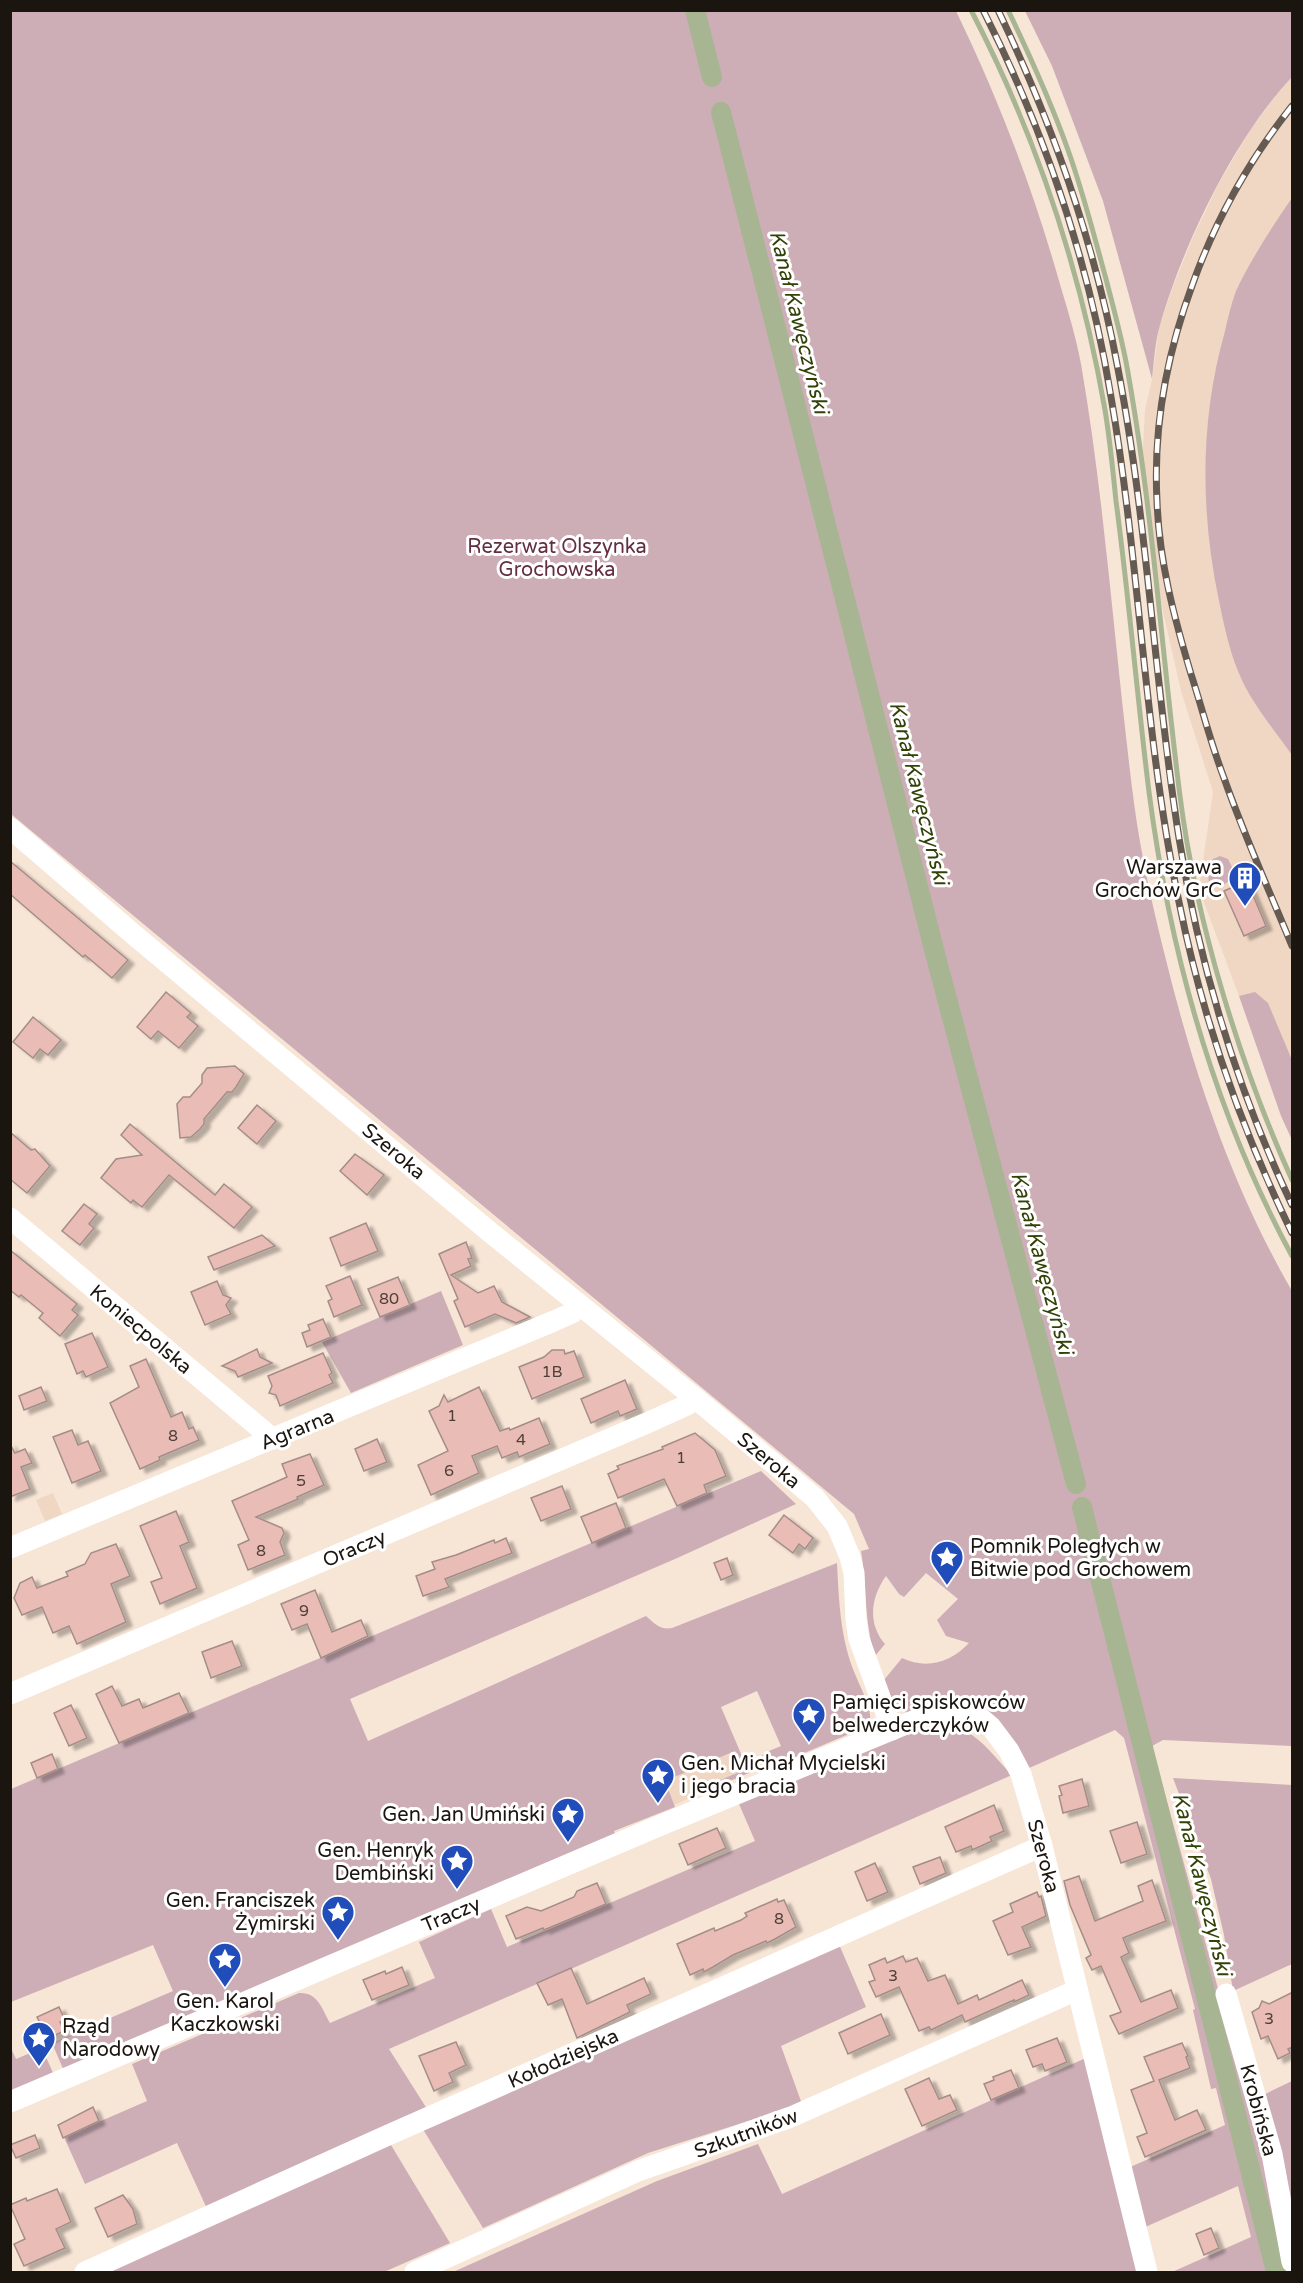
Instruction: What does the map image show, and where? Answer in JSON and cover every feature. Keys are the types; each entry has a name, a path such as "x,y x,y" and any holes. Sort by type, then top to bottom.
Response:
{"street":[{"name":"Szeroka","path":"10,828 491,1233 815,1498 837,1526 853,1566 859,1639 892,1730 935,1712 961,1708 977,1715 991,1727 1009,1751 1021,1774 1042,1846 1147,2272"},
{"name":"Koniecpolska","path":"10,1218 273,1439"},
{"name":"Agrarna","path":"10,1548 563,1317 572,1313 580,1305"},
{"name":"Oraczy","path":"10,1694 647,1423 687,1405 695,1398"},
{"name":"Traczy","path":"10,2102 661,1825 892,1730"},
{"name":"Kołodziejska","path":"85,2272 386,2136 1042,1846"},
{"name":"Szkutników","path":"415,2272 638,2171 791,2118 1077,1990"},
{"name":"Krobińska","path":"1227,1994 1272,2154 1293,2262"}],"shaded area":[{"path":"1292,77 1292,1060 1271,1013 1239,996 1199,889 1213,792 1181,691 1164,616 1156,576 1142,466 1145,410 1159,327 1172,289 1193,237 1219,183 1249,132"},
{"path":"53,1493 62,1514 45,1521 36,1500"},
{"path":"736,1751 741,1763 737,1773 707,1786 708,1790 674,1805 664,1781"}],"green space":[{"name":"Rezerwat Olszynka Grochowska","path":"10,11 956,11 985,74 1023,169 1045,234 1079,352 1104,528 1137,823 1152,901 1177,1003 1217,1130 1251,1212 1292,1291 1292,1746 1163,1740 1152,1746 1266,2165 1273,2210 1289,2272 1172,2272 1251,2237 1238,2186 1143,2228 1128,2168 1225,2125 1216,2088 1211,2089 1193,2010 1195,2009 1124,1738 1115,1730 1027,1769 971,1704 947,1699 907,1713 895,1707 884,1680 902,1658 911,1662 929,1664 938,1662 954,1655 969,1643 946,1636 937,1620 958,1599 926,1573 904,1597 899,1594 886,1576 874,1601 875,1627 885,1644 875,1656 867,1617 861,1551 869,1549 854,1514 11,814"},
{"path":"1025,11 1292,11 1292,77 1271,102 1231,160 1197,227 1182,261 1160,325 1152,379 1103,201 1052,66"},
{"path":"1292,198 1292,755 1249,694 1229,646 1208,533 1206,465 1211,398 1217,364 1236,291 1270,231"},
{"path":"1220,856 1228,859 1234,871 1229,881 1219,888 1209,883 1207,867 1213,859"},
{"path":"1255,992 1268,1003 1292,1060 1292,1140 1281,1116 1239,996"},
{"path":"441,1291 463,1345 351,1393 322,1342"},
{"path":"761,1471 796,1504 675,1559 350,1699 368,1741 646,1616 661,1627 672,1628 837,1563 843,1633 850,1660 869,1708 868,1726 769,1768 761,1758 764,1753 781,1746 757,1691 721,1707 745,1763 747,1762 749,1773 708,1790 706,1786 737,1773 741,1763 735,1751 665,1781 675,1807 614,1831 615,1834 64,2071 52,2043 173,1991 153,1945 11,2002 11,1789"},
{"path":"935,1722 948,1724 969,1733 987,1748 1012,1775 389,2049 429,2112 208,2211 177,2143 85,2184 64,2137 147,2101 132,2064 299,1993 315,1998 330,2023 435,1978 419,1942 491,1909 507,1947 755,1841 739,1804"},
{"path":"1173,1778 1292,1785 1292,1964 1233,1991 1224,1935 1211,1879"},
{"path":"838,1942 866,2007 781,2046 802,2104 648,2153 483,2228 421,2126"},
{"path":"10,2046 16,2059 42,2048 54,2075 11,2093"},
{"path":"1088,2057 1141,2272 453,2272 657,2181 758,2144 782,2194"},
{"path":"1292,2081 1292,2218 1263,2095"},
{"path":"388,2140 450,2243 384,2272 92,2272"}],"building":[{"path":"10,861 128,960 112,978 85,955 83,957 10,894"},
{"name":"Warszawa Grochów GrC","path":"1247,881 1266,926 1244,936 1224,891"},
{"path":"166,992 191,1013 187,1017 198,1026 179,1048 158,1031 151,1039 137,1027"},
{"path":"33,1017 61,1040 48,1055 40,1049 33,1058 13,1042"},
{"path":"235,1066 244,1074 236,1087 232,1092 227,1092 204,1119 204,1124 200,1129 191,1137 180,1138 177,1104 183,1097 190,1097 202,1083 202,1075 207,1068"},
{"path":"257,1105 276,1121 257,1144 238,1128"},
{"path":"130,1124 215,1195 224,1184 252,1207 234,1228 169,1175 142,1207 133,1200 131,1203 101,1178 116,1159 142,1155 121,1135"},
{"path":"10,1132 31,1150 35,1149 50,1166 27,1193 10,1179"},
{"path":"355,1154 384,1175 367,1195 340,1171"},
{"path":"84,1204 97,1214 89,1224 94,1228 80,1245 62,1231"},
{"path":"366,1223 378,1251 341,1266 330,1238"},
{"path":"262,1235 275,1246 214,1270 208,1257"},
{"path":"466,1242 472,1258 468,1259 471,1266 451,1275 478,1293 494,1286 502,1302 530,1317 516,1323 495,1314 465,1327 454,1301 458,1299 439,1254"},
{"path":"10,1250 77,1304 72,1310 78,1315 60,1336 39,1318 43,1313 21,1295 19,1297 10,1290"},
{"path":"350,1276 362,1305 334,1317 328,1301 332,1299 326,1286"},
{"path":"398,1277 410,1305 380,1317 368,1289"},
{"path":"217,1281 223,1295 231,1298 226,1305 231,1314 205,1325 191,1292"},
{"path":"323,1319 331,1337 307,1347 302,1333 310,1330 308,1325"},
{"path":"92,1333 108,1367 86,1377 83,1371 77,1374 65,1344"},
{"path":"257,1349 260,1357 272,1363 238,1377 235,1371 222,1366"},
{"path":"552,1350 564,1350 565,1354 574,1351 584,1377 532,1399 519,1367 544,1357"},
{"path":"323,1353 332,1373 329,1375 333,1383 280,1406 276,1395 269,1393 272,1386 268,1376"},
{"path":"146,1359 171,1417 182,1412 189,1429 193,1427 199,1440 159,1457 160,1460 140,1469 110,1403 139,1387 130,1366"},
{"path":"625,1380 637,1409 620,1416 618,1411 591,1423 581,1399"},
{"path":"41,1387 47,1401 24,1410 19,1396"},
{"path":"479,1387 500,1431 509,1428 510,1430 539,1418 550,1444 519,1457 517,1452 502,1458 497,1446 472,1456 479,1473 431,1495 418,1465 448,1451 429,1411 439,1406 444,1395 448,1402"},
{"path":"72,1430 78,1445 88,1441 101,1471 72,1483 53,1437"},
{"path":"695,1433 715,1450 726,1476 704,1485 707,1493 677,1506 664,1479 618,1498 608,1474 619,1469 617,1466 663,1449 662,1447"},
{"path":"377,1439 387,1462 364,1471 355,1449"},
{"path":"10,1444 15,1453 25,1449 32,1463 21,1467 30,1489 10,1497"},
{"path":"310,1454 324,1485 256,1517 282,1528 284,1533 280,1542 285,1555 248,1570 238,1545 249,1540 232,1501 287,1477 282,1464"},
{"path":"562,1486 571,1509 541,1521 531,1498"},
{"path":"616,1503 626,1528 592,1543 581,1517"},
{"path":"176,1511 189,1542 180,1546 197,1588 160,1604 151,1582 162,1578 140,1526"},
{"path":"784,1515 813,1538 805,1549 799,1544 793,1553 769,1535"},
{"path":"506,1538 512,1553 445,1579 449,1587 423,1596 416,1576 435,1569 432,1562"},
{"path":"116,1544 130,1576 111,1584 126,1622 77,1644 69,1626 53,1633 42,1607 22,1615 14,1598 20,1583 32,1577 37,1588 68,1576 66,1572 85,1564 91,1553"},
{"path":"727,1558 733,1575 721,1580 714,1563"},
{"path":"315,1590 332,1632 361,1620 368,1636 321,1658 307,1624 292,1630 281,1604"},
{"path":"232,1641 242,1666 211,1678 202,1652"},
{"path":"112,1686 122,1706 139,1699 143,1708 179,1693 189,1713 119,1743 96,1694"},
{"path":"71,1705 87,1738 69,1746 54,1713"},
{"path":"52,1754 58,1769 37,1778 31,1763"},
{"path":"1082,1779 1089,1806 1063,1813 1059,1786"},
{"path":"994,1805 1004,1831 990,1837 992,1841 972,1850 971,1846 956,1852 945,1827"},
{"path":"1137,1822 1147,1854 1121,1863 1110,1831"},
{"path":"717,1828 726,1848 688,1865 679,1844"},
{"path":"940,1857 946,1873 920,1884 913,1867"},
{"path":"875,1863 888,1892 867,1901 855,1872"},
{"path":"1079,1876 1095,1921 1143,1901 1138,1886 1152,1880 1166,1921 1123,1938 1129,1953 1121,1957 1141,2002 1171,1990 1178,2008 1119,2034 1110,2016 1121,2012 1101,1966 1092,1970 1086,1958 1091,1955 1070,1905 1064,1881"},
{"path":"597,1883 606,1904 516,1939 506,1916 527,1907 541,1911 574,1897 577,1891"},
{"path":"1037,1892 1039,1897 1041,1896 1046,1916 1022,1927 1031,1947 1008,1955 993,1921 1013,1912 1010,1904"},
{"path":"777,1899 778,1902 784,1900 796,1927 767,1943 766,1941 733,1955 704,1972 703,1969 690,1975 677,1944 714,1928 715,1931 741,1920 747,1916 745,1913"},
{"path":"903,1956 906,1962 917,1958 928,1981 945,1975 958,2004 977,1995 979,2000 1022,1980 1029,1995 965,2022 962,2015 931,2030 929,2027 919,2031 899,1987 876,1997 869,1982 875,1980 869,1965 885,1958 887,1963"},
{"path":"402,1967 409,1985 372,2000 363,1980"},
{"path":"571,1968 587,2004 644,1978 651,1994 627,2005 630,2012 577,2038 562,1999 548,2005 537,1983"},
{"path":"1293,1992 1293,2047 1288,2049 1290,2053 1278,2059 1268,2036 1261,2039 1252,2012 1259,2008 1262,2001 1269,2004"},
{"path":"59,2007 65,2020 60,2022 64,2031 41,2042 34,2029 41,2025 37,2017"},
{"path":"881,2014 890,2035 848,2054 839,2033"},
{"path":"1057,2038 1067,2062 1045,2071 1042,2064 1033,2067 1026,2050"},
{"path":"456,2042 466,2065 449,2073 453,2082 434,2091 419,2056"},
{"path":"1182,2043 1190,2068 1159,2080 1175,2120 1197,2110 1206,2130 1145,2157 1137,2137 1147,2133 1131,2090 1154,2081 1144,2057"},
{"path":"1011,2070 1019,2088 991,2100 984,2084 994,2080 993,2077"},
{"path":"929,2078 939,2099 950,2095 957,2110 922,2126 905,2089"},
{"path":"93,2107 99,2121 63,2138 58,2125"},
{"path":"35,2135 40,2148 16,2158 10,2145"},
{"path":"57,2189 71,2222 56,2229 65,2248 24,2266 14,2244 25,2239 10,2205"},
{"path":"123,2195 133,2209 137,2224 108,2237 95,2208"},
{"path":"1211,2228 1219,2248 1204,2255 1196,2234"}],"waterway":[{"name":"Kanał Kawęczyński","path":"695,10 712,77"},
{"path":"971,10 1036,155 1069,256 1095,358 1110,444 1149,792 1169,912 1183,972 1218,1089 1240,1146 1292,1256"},
{"path":"1008,10 1055,114 1079,182 1124,350 1151,531 1187,844 1222,992 1255,1089 1292,1180"},
{"name":"Kanał Kawęczyński","path":"721,112 938,965 1076,1484"},
{"name":"Kanał Kawęczyński","path":"1082,1507 1276,2272"}],"railway":[{"path":"983,10 1045,150 1077,247 1090,297 1102,347 1121,460 1158,777 1167,839 1188,945 1211,1030 1225,1071 1256,1153 1292,1233"},
{"path":"998,10 1054,141 1097,276 1118,369 1137,486 1170,779 1187,885 1209,979 1237,1071 1292,1205"},
{"path":"1292,106 1262,147 1235,190 1212,236 1193,283 1169,363 1160,418 1156,473 1158,523 1164,567 1185,653 1232,799 1292,946"}],"place":[{"name":"Warszawa Grochów GrC","path":"1245,907"},
{"name":"Pomnik Poległych w Bitwie pod Grochowem","path":"947,1586"},
{"name":"Pamięci spiskowców belwederczyków","path":"809,1743"},
{"name":"Gen. Michał Mycielski i jego bracia","path":"658,1804"},
{"name":"Gen. Jan Umiński","path":"568,1843"},
{"name":"Gen. Henryk Dembiński","path":"457,1890"},
{"name":"Gen. Franciszek Żymirski","path":"338,1941"},
{"name":"Gen. Karol Kaczkowski","path":"225,1988"},
{"name":"Rząd Narodowy","path":"39,2067"}]}
